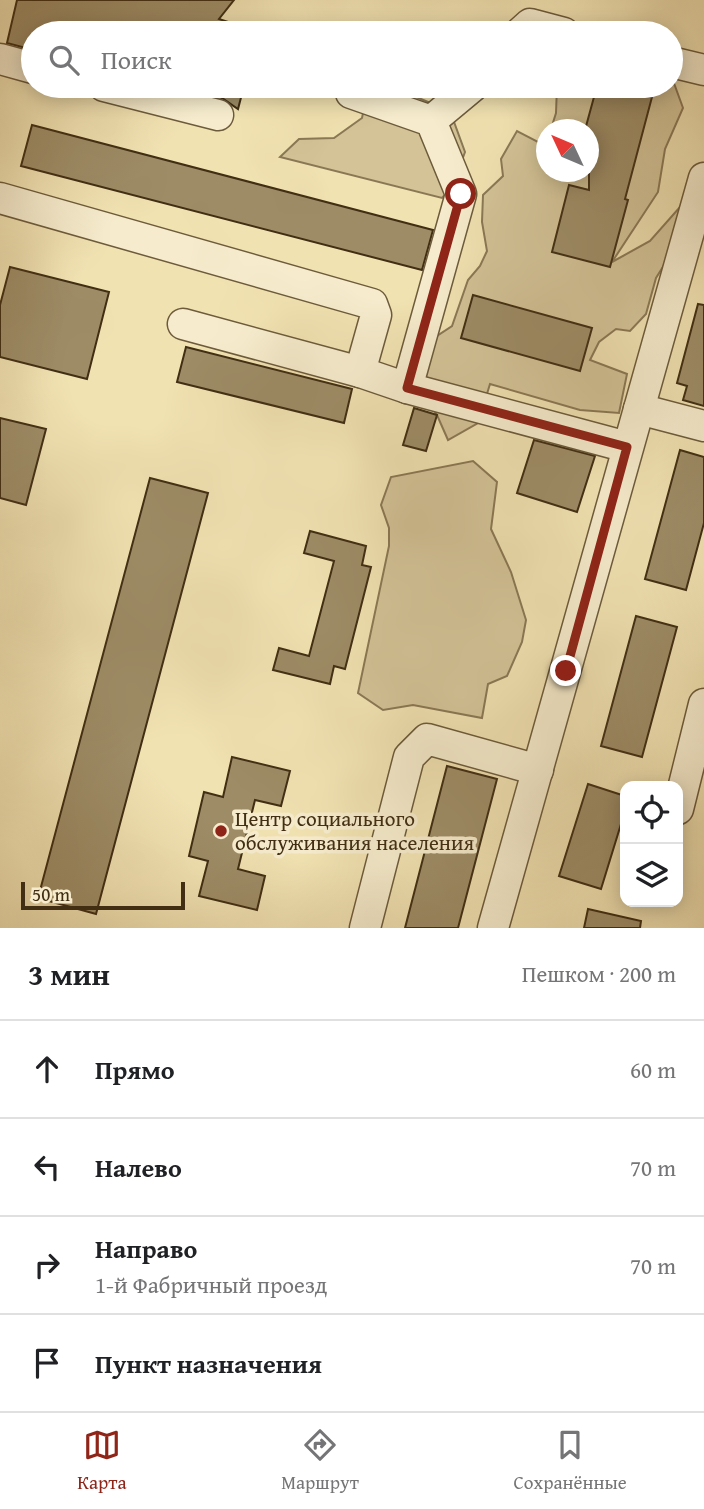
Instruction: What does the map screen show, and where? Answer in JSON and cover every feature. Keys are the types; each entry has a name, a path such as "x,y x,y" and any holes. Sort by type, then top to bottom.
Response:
{"street":[{"path":"0,59 21,65"},
{"path":"683,65 704,70"},
{"path":"151,98 218,115"},
{"path":"365,98 431,121 461,194 407,388"},
{"path":"431,121 459,98"},
{"path":"494,928 704,178"},
{"path":"0,198 372,304 376,315 360,372"},
{"path":"183,324 627,447"},
{"path":"639,409 704,426"},
{"path":"683,789 704,704"},
{"path":"365,928 409,757 427,739 538,770"}],"shaded area":[{"path":"366,98 419,98 450,111 465,152 452,187 442,198 280,157 299,139 334,138 362,118"},
{"path":"557,98 679,98 683,108 665,149 658,192 612,262 650,241 688,198 671,254 656,278 646,314 630,331 616,329 599,342 590,360 627,374 619,413 580,410 490,384 478,423 448,440 437,415 420,389 408,355 452,326 468,280 480,266 487,251 482,222 483,195 503,176 501,159 517,131 536,141 536,182 599,182 599,119 554,119"},
{"path":"473,461 497,482 491,529 511,572 526,620 522,642 507,676 488,684 482,718 413,705 383,710 358,693 389,546 389,528 381,505 391,477"}],"building":[{"path":"17,0 234,0 219,19 225,21 21,21 21,47 7,43"},
{"path":"222,98 241,98 238,109"},
{"path":"594,98 652,98 610,267 552,252 569,185 589,190 589,182 599,182 599,119 588,119"},
{"path":"32,125 433,230 422,270 21,166"},
{"path":"10,267 109,292 87,379 0,357 0,305"},
{"path":"473,295 592,328 580,371 461,338"},
{"path":"698,304 704,305 704,406 683,400 687,386 677,383"},
{"path":"186,347 352,389 344,423 177,382"},
{"path":"414,408 437,415 426,451 403,445"},
{"path":"0,418 46,429 26,505 0,498"},
{"path":"534,440 595,456 577,512 517,493"},
{"path":"680,450 704,457 704,523 686,590 645,579"},
{"path":"150,478 208,493 96,914 38,898"},
{"path":"310,531 366,546 362,565 371,567 345,669 334,666 330,684 273,670 279,648 309,656 334,561 304,553"},
{"path":"636,616 677,627 642,757 601,746"},
{"name":"Центр социального обслуживания населения","path":"232,757 290,771 281,806 255,800 238,869 265,876 257,910 199,896 208,861 189,856 204,792 223,797"},
{"path":"447,766 497,779 458,928 405,928"},
{"path":"588,784 620,794 620,827 601,889 559,876"},
{"path":"588,909 641,921 640,928 584,928"}],"place":[{"name":"Центр социального обслуживания населения","path":"221,831"}],"route":[{"path":"461,194 407,388 627,447 566,671"}]}
